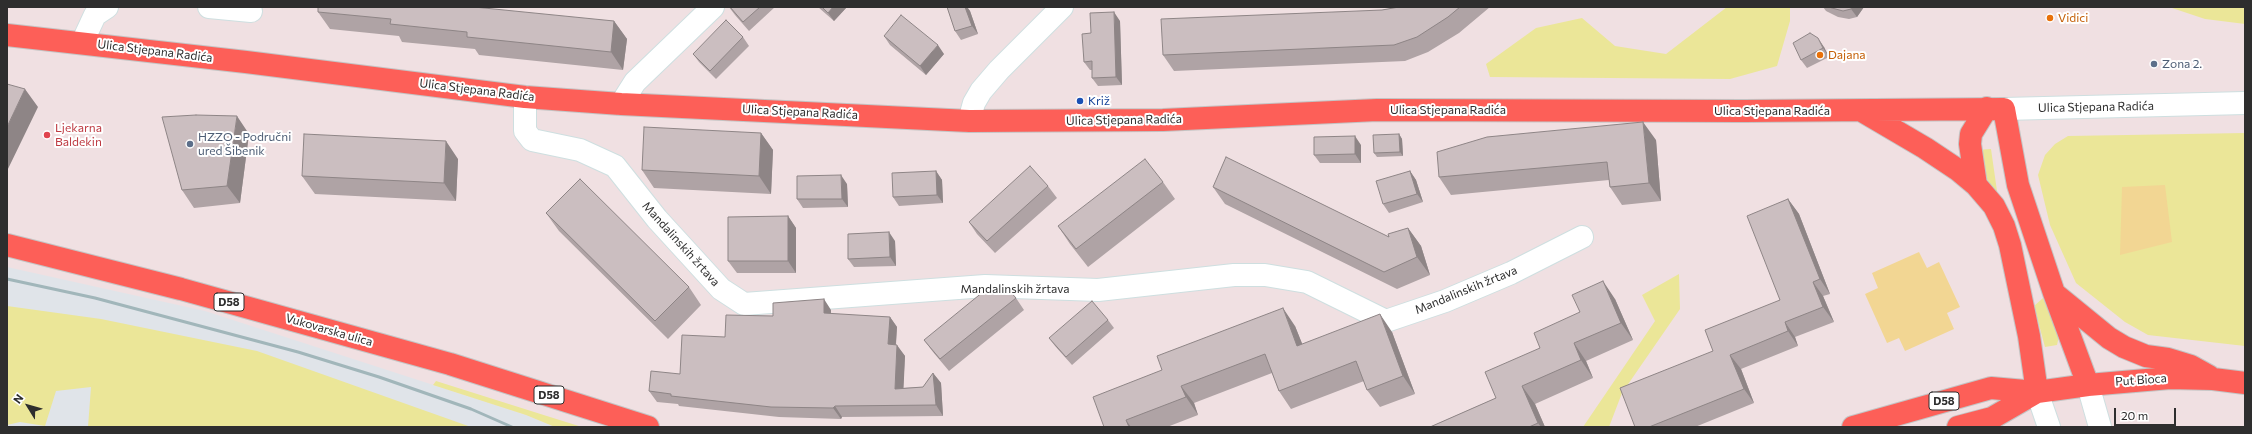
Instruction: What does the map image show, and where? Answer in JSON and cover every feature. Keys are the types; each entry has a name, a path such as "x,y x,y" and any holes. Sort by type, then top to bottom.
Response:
{"main road":[{"name":"Ulica Stjepana Radića","path":"7,35 525,96 621,104 969,121 1163,120 1377,110 1861,110 1996,108"},
{"path":"1976,185 1970,144 1971,134 1996,108"},
{"path":"1996,108 2018,185 2054,293 2088,384"},
{"path":"1861,110 1925,148 1976,185 1994,206 2004,226 2029,336 2037,392"},
{"name":"Vukovarska ulica","path":"7,245 181,289 438,360 648,427"},
{"path":"2054,293 2109,338 2124,347 2146,356 2168,359 2191,366 2213,379"},
{"name":"Put Bioca","path":"2037,392 2088,384 2170,378 2213,379 2245,383"},
{"name":"D58","path":"1853,427 1991,388 2037,392"},
{"name":"D58","path":"1958,427 1992,418 2037,392"}],"street":[{"path":"82,43 95,15 107,7"},
{"path":"209,7 251,11"},
{"path":"621,104 635,82 713,7"},
{"path":"969,121 974,103 981,91 999,70 1062,7"},
{"name":"Mandalinskih žrtava","path":"525,96 525,131 532,140 580,150 615,166 657,220 721,289 744,304 985,286 1098,290 1234,275 1265,275 1307,282 1386,321 1453,298 1510,273 1582,237"},
{"name":"Ulica Stjepana Radića","path":"1996,108 2245,103"},
{"path":"2088,384 2100,427"},
{"path":"2037,392 2049,427"}],"shaded area":[{"path":"1727,7 1790,7 1790,21 1777,66 1730,79 1490,77 1486,64 1536,28 1582,18 1615,46 1666,54"},
{"path":"2169,7 2245,7 2245,24 2205,19"},
{"path":"2245,133 2245,346 2148,335 2125,322 2076,283 2050,225 2038,175 2045,155 2055,144 2068,136"},
{"path":"1991,149 1997,191 1994,193 1982,169 1977,150"},
{"path":"2165,185 2172,242 2120,255 2122,187"},
{"path":"1919,252 1927,268 1939,262 1960,307 1947,313 1954,329 1905,351 1899,338 1887,343 1865,294 1878,288 1872,273"},
{"path":"7,267 205,311 526,415 555,427 7,427"},
{"path":"1679,274 1680,309 1622,393 1609,427 1583,427 1655,321 1642,295"},
{"path":"2043,298 2059,336 2057,345 2045,347 2034,306"},
{"path":"7,306 101,319 257,351 471,427 88,427 91,387 56,391 45,426 20,422 7,425"},
{"path":"436,381 582,427 555,427 526,415 433,385"}],"building":[{"path":"318,7 474,7 614,21 611,52 467,37 467,32 390,24 391,19 318,12"},
{"path":"730,7 760,7 743,22"},
{"path":"822,7 833,7 828,13"},
{"path":"947,7 965,7 972,26 955,31"},
{"path":"1399,7 1460,7 1448,17 1417,37 1394,45 1163,55 1161,19 1382,10"},
{"path":"1829,7 1852,7 1851,9 1843,11"},
{"path":"1114,12 1116,77 1092,78 1092,61 1084,62 1082,34 1091,33 1090,13"},
{"path":"901,15 938,45 920,66 884,36"},
{"path":"726,20 743,37 710,71 693,54"},
{"path":"1810,33 1818,38 1823,48 1801,60 1793,43"},
{"path":"7,84 25,89 7,127"},
{"path":"196,115 237,116 227,186 182,190 162,117"},
{"path":"1643,122 1649,183 1610,187 1607,162 1439,177 1437,152 1487,137"},
{"path":"644,127 761,133 759,176 642,170"},
{"path":"304,134 446,141 444,183 302,176"},
{"path":"1399,134 1400,152 1374,153 1373,135"},
{"path":"1355,136 1355,154 1314,155 1314,137"},
{"path":"1226,157 1389,237 1388,234 1408,228 1417,257 1384,272 1213,187"},
{"path":"1145,159 1163,182 1076,249 1058,226"},
{"path":"1030,166 1048,186 987,241 969,222"},
{"path":"936,171 937,195 893,197 892,173"},
{"path":"1410,171 1417,194 1383,204 1376,181"},
{"path":"841,175 842,199 797,199 797,176"},
{"path":"580,179 689,287 655,321 546,213"},
{"path":"1788,199 1820,279 1813,282 1823,307 1785,322 1788,331 1730,355 1744,389 1649,427 1635,427 1620,388 1713,351 1705,330 1780,300 1747,216"},
{"path":"788,216 788,261 728,261 728,217"},
{"path":"889,232 890,257 848,259 848,234"},
{"path":"1603,281 1621,323 1574,343 1581,360 1522,386 1538,423 1529,427 1430,427 1496,398 1485,372 1540,348 1534,333 1580,312 1572,295"},
{"path":"989,287 1007,288 1016,298 940,359 924,340"},
{"path":"824,299 824,313 890,317 888,344 897,345 895,389 923,387 933,373 936,405 835,406 833,408 771,407 671,396 671,394 649,391 651,371 680,374 682,335 725,337 726,315 773,316 773,303"},
{"path":"1092,301 1108,320 1066,357 1049,338"},
{"path":"1283,308 1297,346 1380,314 1403,376 1367,390 1356,361 1279,391 1265,354 1181,386 1186,397 1126,420 1129,427 1104,427 1093,397 1162,370 1157,356"}],"railway":[{"path":"7,279 95,298 298,352 379,377 471,409 512,427"}],"place":[{"name":"Vidici","path":"2050,18"},
{"name":"Dajana","path":"1820,55"},
{"name":"Zona 2.","path":"2154,64"},
{"name":"Križ","path":"1080,101"},
{"name":"Ljekarna Baldekin","path":"47,135"},
{"name":"HZZO - Područni ured Šibenik","path":"190,144"}]}
